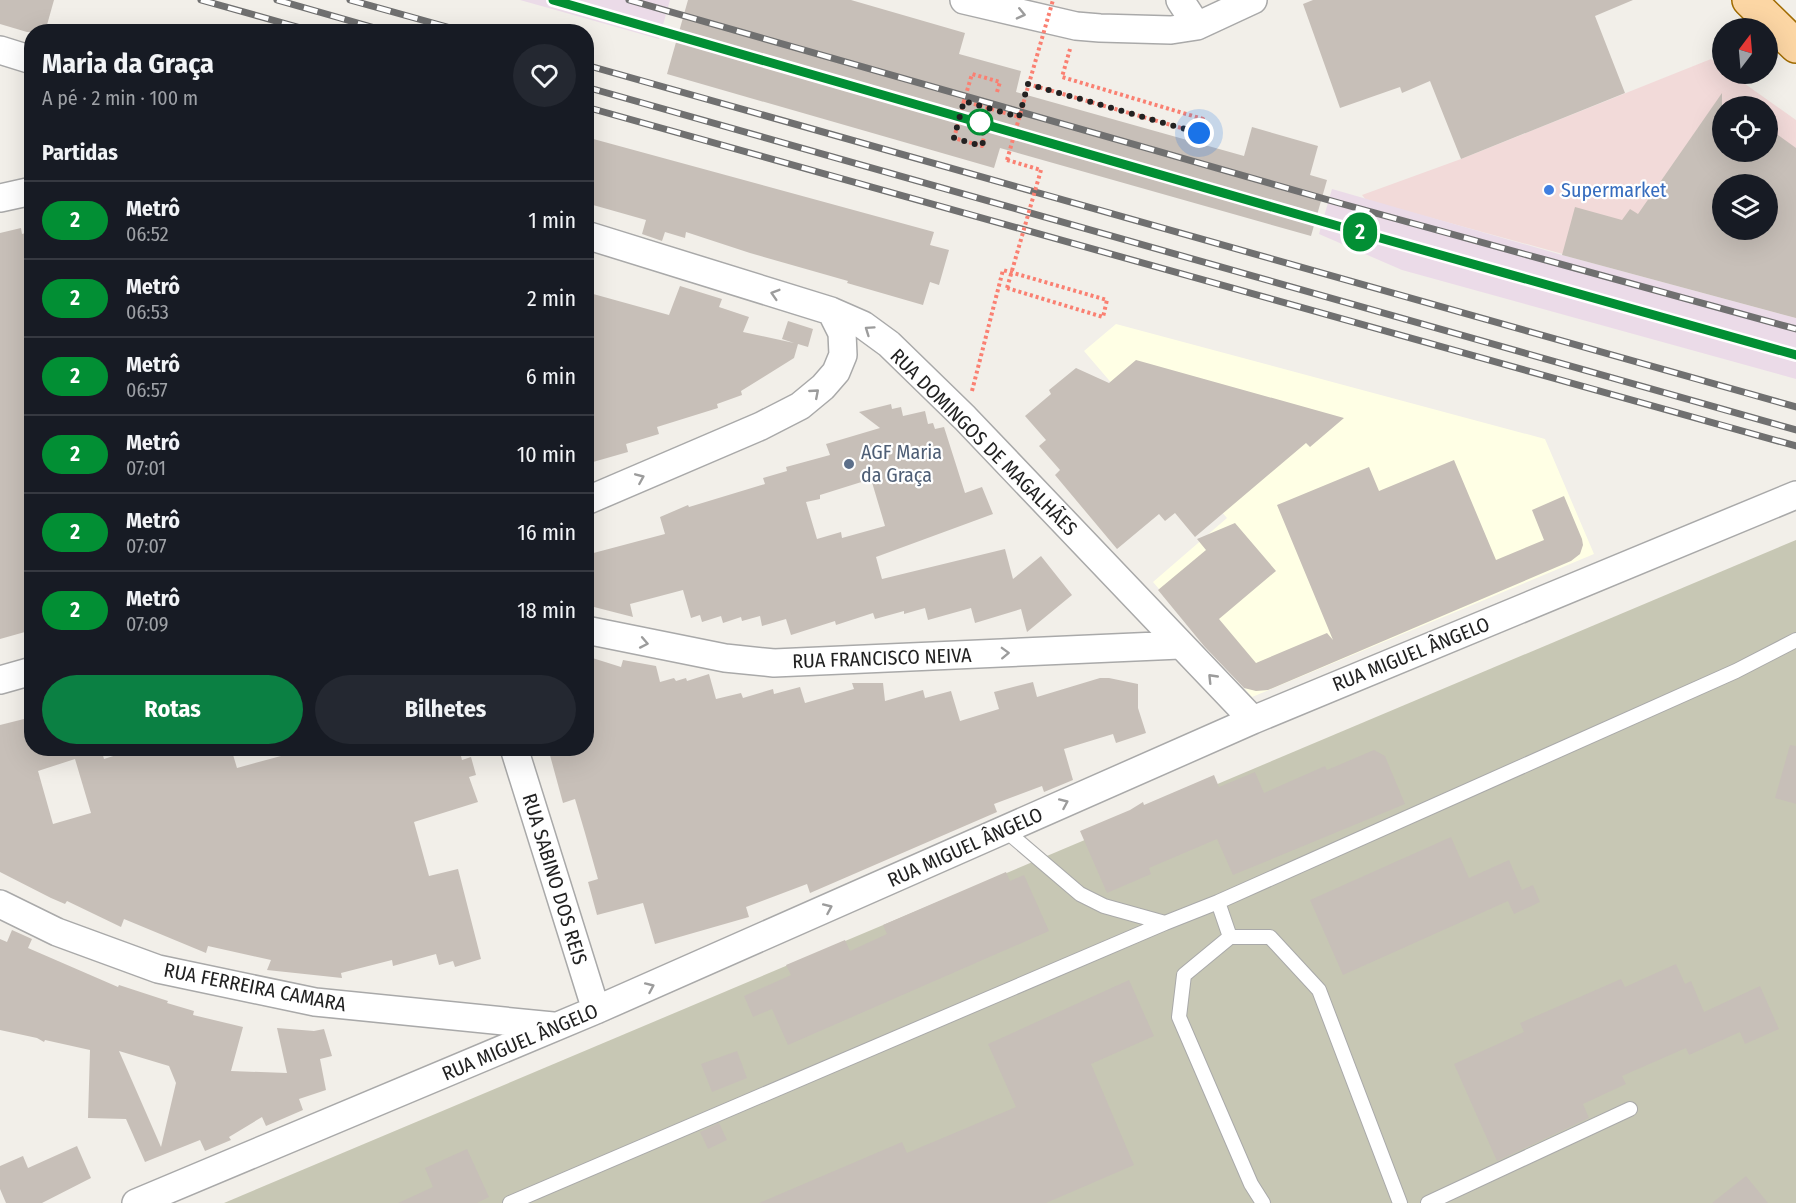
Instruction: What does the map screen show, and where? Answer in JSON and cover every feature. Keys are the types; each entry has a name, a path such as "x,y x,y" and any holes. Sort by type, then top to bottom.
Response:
{"main road":[{"path":"1749,0 1796,46"}],"street":[{"path":"964,0 1076,26 1171,30 1197,26 1253,0"},
{"path":"1180,0 1197,26"},
{"path":"0,50 24,58"},
{"path":"0,198 24,193"},
{"name":"RUA DOMINGOS DE MAGALHÃES","path":"594,238 831,311 863,325 889,344 965,418 1253,720"},
{"path":"594,498 761,426 800,406 823,387 836,372 843,355 842,333 831,311"},
{"name":"RUA MIGUEL ÂNGELO","path":"136,1203 557,1027 1253,720 1796,495"},
{"name":"RUA FRANCISCO NEIVA","path":"594,632 725,658 774,663 1180,645"},
{"path":"0,680 24,673"},
{"name":"RUA SABINO DOS REIS","path":"517,756 596,1010"},
{"name":"RUA FERREIRA CAMARA","path":"0,904 57,932 158,969 315,1002 557,1027"}],"lane":[{"path":"510,1203 1218,902 1736,671 1796,640"},
{"path":"1005,830 1080,894 1104,906 1165,923"},
{"path":"1218,902 1230,937"},
{"path":"1263,1203 1251,1184 1179,1017 1184,975 1230,937 1270,938 1319,990 1400,1203"},
{"path":"1428,1203 1630,1109"}],"path":[{"path":"965,418 1003,270 1107,300 1103,316 1007,288 1041,170 1007,160 1053,0"},
{"path":"1028,84 1199,133 1203,118 1062,77 1076,26"},
{"path":"984,137 982,146 954,138 972,74 1000,82 997,93"},
{"path":"964,101 1019,117"}],"shaded area":[{"path":"520,0 670,0 659,39"},
{"name":"Supermarket","path":"1711,59 1712,84 1745,84 1762,96 1712,96 1712,162 1778,162 1778,107 1796,120 1796,318 1366,200 1362,195 1461,159"},
{"path":"1332,189 1562,255 1796,318 1796,379 1402,270 1319,234"},
{"path":"1116,324 1545,439 1594,554 1252,697 1153,582 1227,518 1084,351"},
{"path":"1796,540 1796,1203 224,1203"}],"building":[{"path":"0,0 54,0 47,24 24,24 24,31 0,24"},
{"path":"688,0 851,0 965,33 959,54 1021,71 1016,92 1244,156 1252,127 1318,146 1310,175 1327,180 1311,236 1000,148 994,168 667,74"},
{"path":"1313,0 1633,0 1595,16 1625,93 1461,159 1430,81 1402,93 1400,87 1340,108 1303,4"},
{"path":"1712,107 1712,162 1778,162 1778,135 1796,148 1796,318 1562,255 1575,207 1622,220 1630,209 1638,214"},
{"path":"594,139 934,232 930,245 949,250 939,285 930,282 923,305 686,232 685,238 665,232 662,241 642,234 646,220 594,205"},
{"path":"21,228 22,234 24,233 24,632 0,639 0,233"},
{"path":"680,286 722,299 719,307 749,317 743,332 794,343 782,339 788,321 813,329 808,347 798,344 794,358 741,391 742,395 717,404 718,408 657,427 659,434 626,444 628,452 594,462 594,294 669,315"},
{"path":"1136,360 1344,418 1310,447 1306,443 1195,537 1175,513 1165,521 1159,514 1117,549 1055,475 1060,470 1039,446 1046,440 1025,416 1051,394 1049,390 1076,368 1109,383"},
{"path":"891,404 892,409 901,407 903,416 925,411 928,424 933,423 935,429 944,427 965,493 982,487 993,514 876,557 882,579 1005,549 1013,579 1041,556 1072,595 1027,632 1021,609 975,623 971,608 928,620 925,608 875,619 873,613 836,625 835,621 791,635 786,619 762,626 760,616 742,621 741,617 723,623 721,616 702,622 700,615 691,618 683,590 630,604 633,617 594,607 594,553 665,534 660,517 688,505 689,507 765,484 763,478 787,471 786,467 830,455 826,444 880,428 859,412","holes":["871,479 885,526 842,538 841,532 817,539 806,502 820,499 820,495"]},
{"path":"1454,460 1496,560 1544,540 1532,510 1564,496 1582,539 1580,554 1571,561 1268,690 1256,691 1244,688 1204,646 1158,590 1206,550 1197,539 1235,523 1276,571 1219,619 1256,663 1327,633 1333,640 1277,505 1369,467 1379,491"},
{"path":"594,659 621,667 623,660 656,666 660,682 674,678 676,681 686,678 687,681 709,674 716,699 741,693 743,698 773,689 774,694 800,687 805,703 854,689 852,683 883,683 885,701 923,690 925,698 951,691 960,721 999,709 994,692 1033,682 1037,697 1100,678 1109,678 1138,684 1138,708 1146,733 1116,743 1113,734 1064,749 1073,780 1044,792 1042,786 994,804 997,812 810,893 807,884 746,907 749,917 655,944 643,903 597,915 588,882 598,879 575,799 563,803 550,756 594,756"},
{"path":"24,719 24,756 103,756 104,759 113,756 233,756 237,768 281,756 461,756 462,760 471,757 476,775 469,777 478,802 414,822 429,876 458,869 481,959 455,967 453,961 439,965 436,954 393,966 392,960 341,973 342,978 267,970 271,960 208,946 206,953 124,919 121,927 67,901 65,904 51,898 0,872 0,725","holes":["75,759 91,813 53,824 38,771"]},
{"path":"1790,745 1796,746 1796,804 1775,798"},
{"path":"1374,750 1385,756 1405,804 1233,875 1217,839 1149,868 1151,874 1107,893 1080,831 1130,810 1143,802 1144,805 1214,775 1219,787 1255,772 1264,793 1325,766 1327,770"},
{"path":"1451,837 1469,878 1509,860 1522,890 1533,885 1540,902 1514,914 1508,901 1343,975 1310,900"},
{"path":"1006,872 1010,881 1024,875 1049,931 788,1045 772,1009 753,1017 744,996 791,975 786,965 845,940 850,951 887,934 883,925"},
{"path":"12,930 32,939 28,948 118,987 119,985 168,1001 167,1003 194,1011 193,1015 243,1027 231,1071 287,1073 277,1028 314,1031 324,1029 332,1056 320,1059 326,1090 299,1099 303,1110 266,1126 262,1117 229,1137 231,1140 205,1151 200,1140 145,1162 126,1119 88,1118 90,1050 45,1040 44,1042 37,1038 0,1030 0,939 7,942","holes":["119,1051 169,1066 176,1083 161,1147"]},
{"path":"1676,964 1685,984 1691,981 1704,1012 1760,986 1779,1029 1745,1044 1740,1032 1689,1055 1686,1048 1622,1076 1626,1084 1583,1104 1589,1118 1497,1161 1454,1064 1524,1032 1520,1023 1621,979 1625,987"},
{"path":"1129,980 1154,1036 1091,1064 1134,1165 1046,1203 759,1203 902,1142 907,1153 1016,1107 988,1044"},
{"path":"737,1051 747,1078 712,1092 701,1064"},
{"path":"719,1123 727,1140 708,1149 700,1132"},
{"path":"77,1146 91,1178 42,1203 6,1203 0,1189 0,1166 23,1156 28,1168"},
{"path":"467,1149 489,1197 477,1203 398,1203 433,1187 425,1168"},
{"path":"1746,1176 1768,1203 1712,1203"}],"railway":[{"path":"201,0 286,24"},
{"path":"277,0 361,24"},
{"path":"350,0 436,24"},
{"path":"553,0 1796,355"},
{"path":"629,0 1339,203 1796,329"},
{"path":"594,67 1796,407"},
{"path":"594,89 1796,430"},
{"path":"594,109 1796,446"}],"metro line":[{"name":"2","path":"553,0 1796,355"}],"place":[{"name":"Supermarket","path":"1549,190"},
{"name":"AGF Maria da Graça","path":"849,464"}],"route":[{"path":"980,122 984,137 982,146 954,138 964,101 1019,117 1028,84 1199,133"}]}
